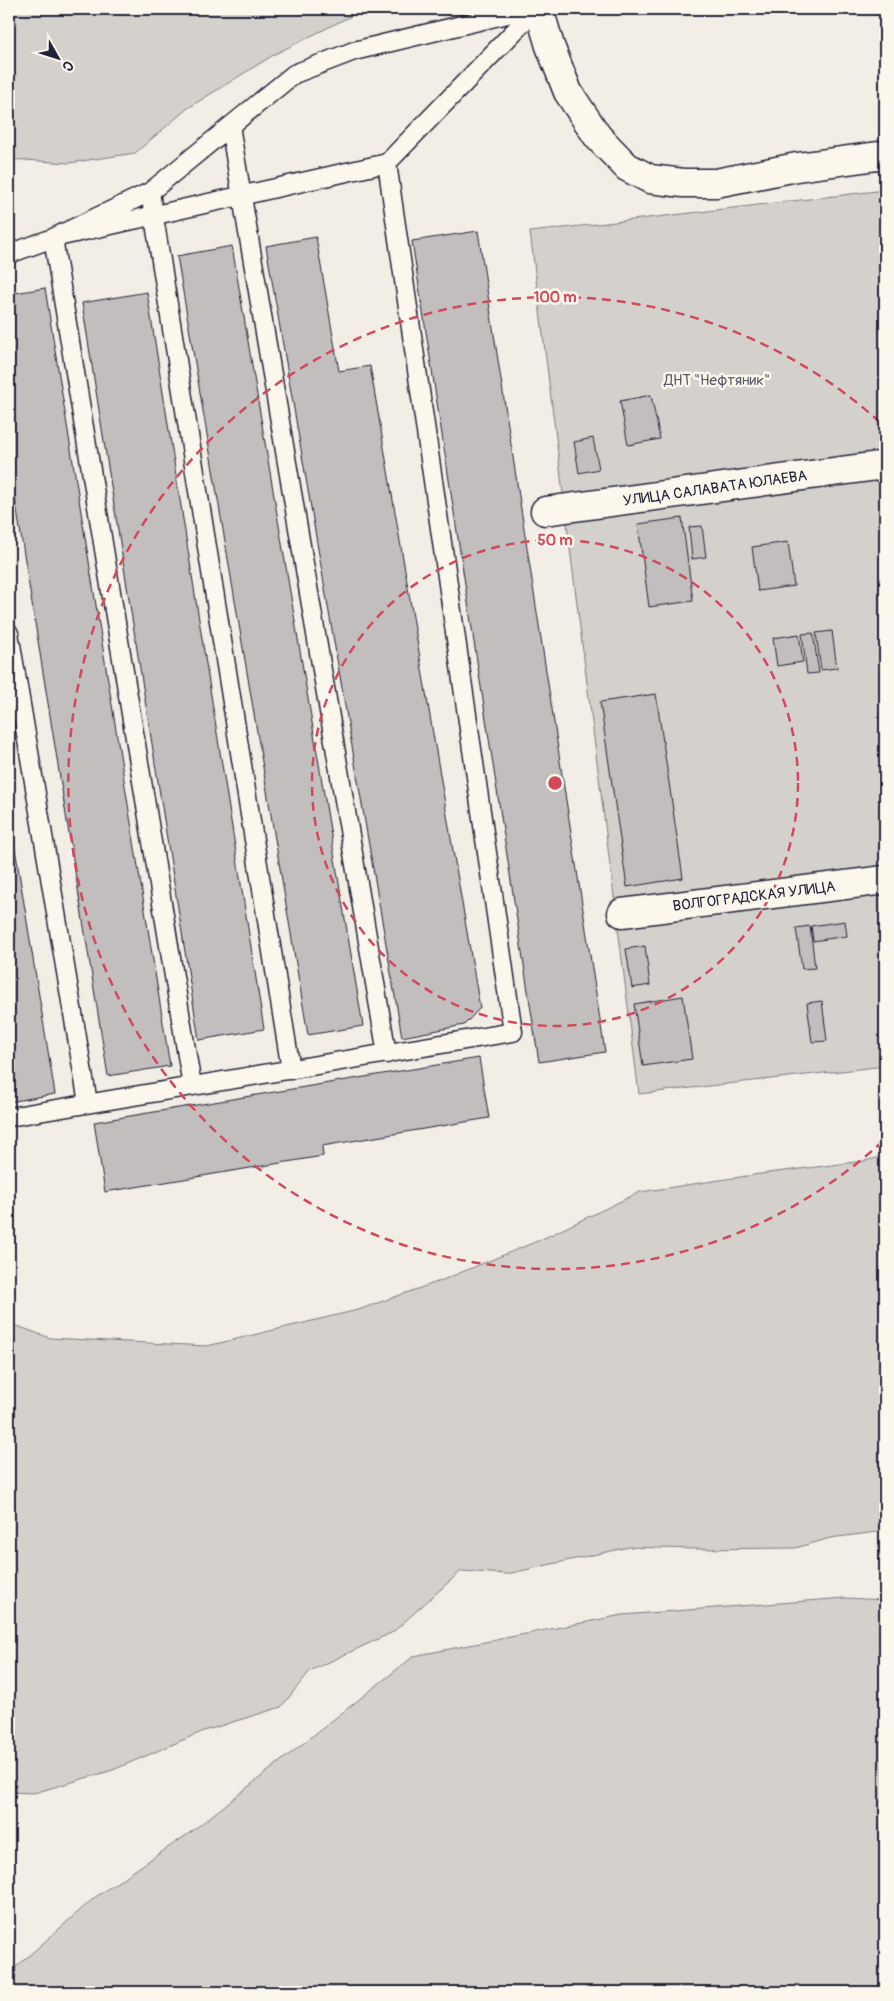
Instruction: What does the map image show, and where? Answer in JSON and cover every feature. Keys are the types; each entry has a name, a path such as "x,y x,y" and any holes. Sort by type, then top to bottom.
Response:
{"street":[{"path":"538,9 568,92 598,137 627,166 650,179 684,183 716,183 797,166 885,155"},
{"name":"УЛИЦА САЛАВАТА ЮЛАЕВА","path":"545,511 885,465"},
{"name":"ВОЛГОГРАДСКАЯ УЛИЦА","path":"622,913 885,880"}],"lane":[{"path":"9,254 53,238 150,192 294,74 354,51 528,9"},
{"path":"53,238 387,163 538,9"},
{"path":"230,126 387,1054"},
{"path":"9,1117 513,1032 387,163"},
{"path":"150,192 291,1070"},
{"path":"53,238 192,1086"},
{"path":"9,633 88,1103"}],"green space":[{"path":"9,9 408,9 355,14 275,54 188,108 135,153 69,163 9,159"},
{"name":"ДНТ \"Нефтяник\"","path":"885,190 885,1066 639,1094 530,232"},
{"path":"885,1156 885,1531 830,1538 796,1548 694,1549 629,1547 507,1574 461,1571 393,1632 310,1671 281,1707 204,1731 113,1770 34,1793 9,1792 9,1323 50,1338 207,1346 358,1310 440,1281 540,1240 640,1192 864,1161"},
{"path":"845,1598 885,1600 885,1992 9,1992 9,1984 16,1967 94,1898 191,1832 414,1656 622,1615"}],"building":[{"path":"478,231 605,1052 539,1062 412,241"},
{"path":"316,237 339,371 370,366 480,1008 464,1025 402,1037 266,246"},
{"path":"232,246 363,1026 308,1035 177,256"},
{"path":"45,288 170,1066 108,1076 9,461 9,294"},
{"path":"147,292 264,1029 199,1040 82,303"},
{"path":"651,395 660,439 628,445 620,401"},
{"path":"593,438 599,469 579,473 574,442"},
{"path":"682,518 693,601 649,607 638,524"},
{"path":"702,526 706,557 692,559 689,527"},
{"path":"788,542 794,586 758,591 752,547"},
{"path":"832,631 837,668 821,670 816,633"},
{"path":"813,633 819,673 807,674 802,634"},
{"path":"799,634 803,662 777,666 773,638"},
{"path":"656,694 683,878 627,887 600,702"},
{"path":"9,811 55,1094 9,1102"},
{"path":"845,921 847,936 813,941 811,926"},
{"path":"810,926 815,968 802,969 796,928"},
{"path":"645,946 650,985 632,988 626,949"},
{"path":"683,996 692,1059 643,1066 634,1004"},
{"path":"822,1001 827,1041 812,1042 807,1003"},
{"path":"479,1058 489,1118 322,1146 323,1156 105,1192 94,1122"}]}
